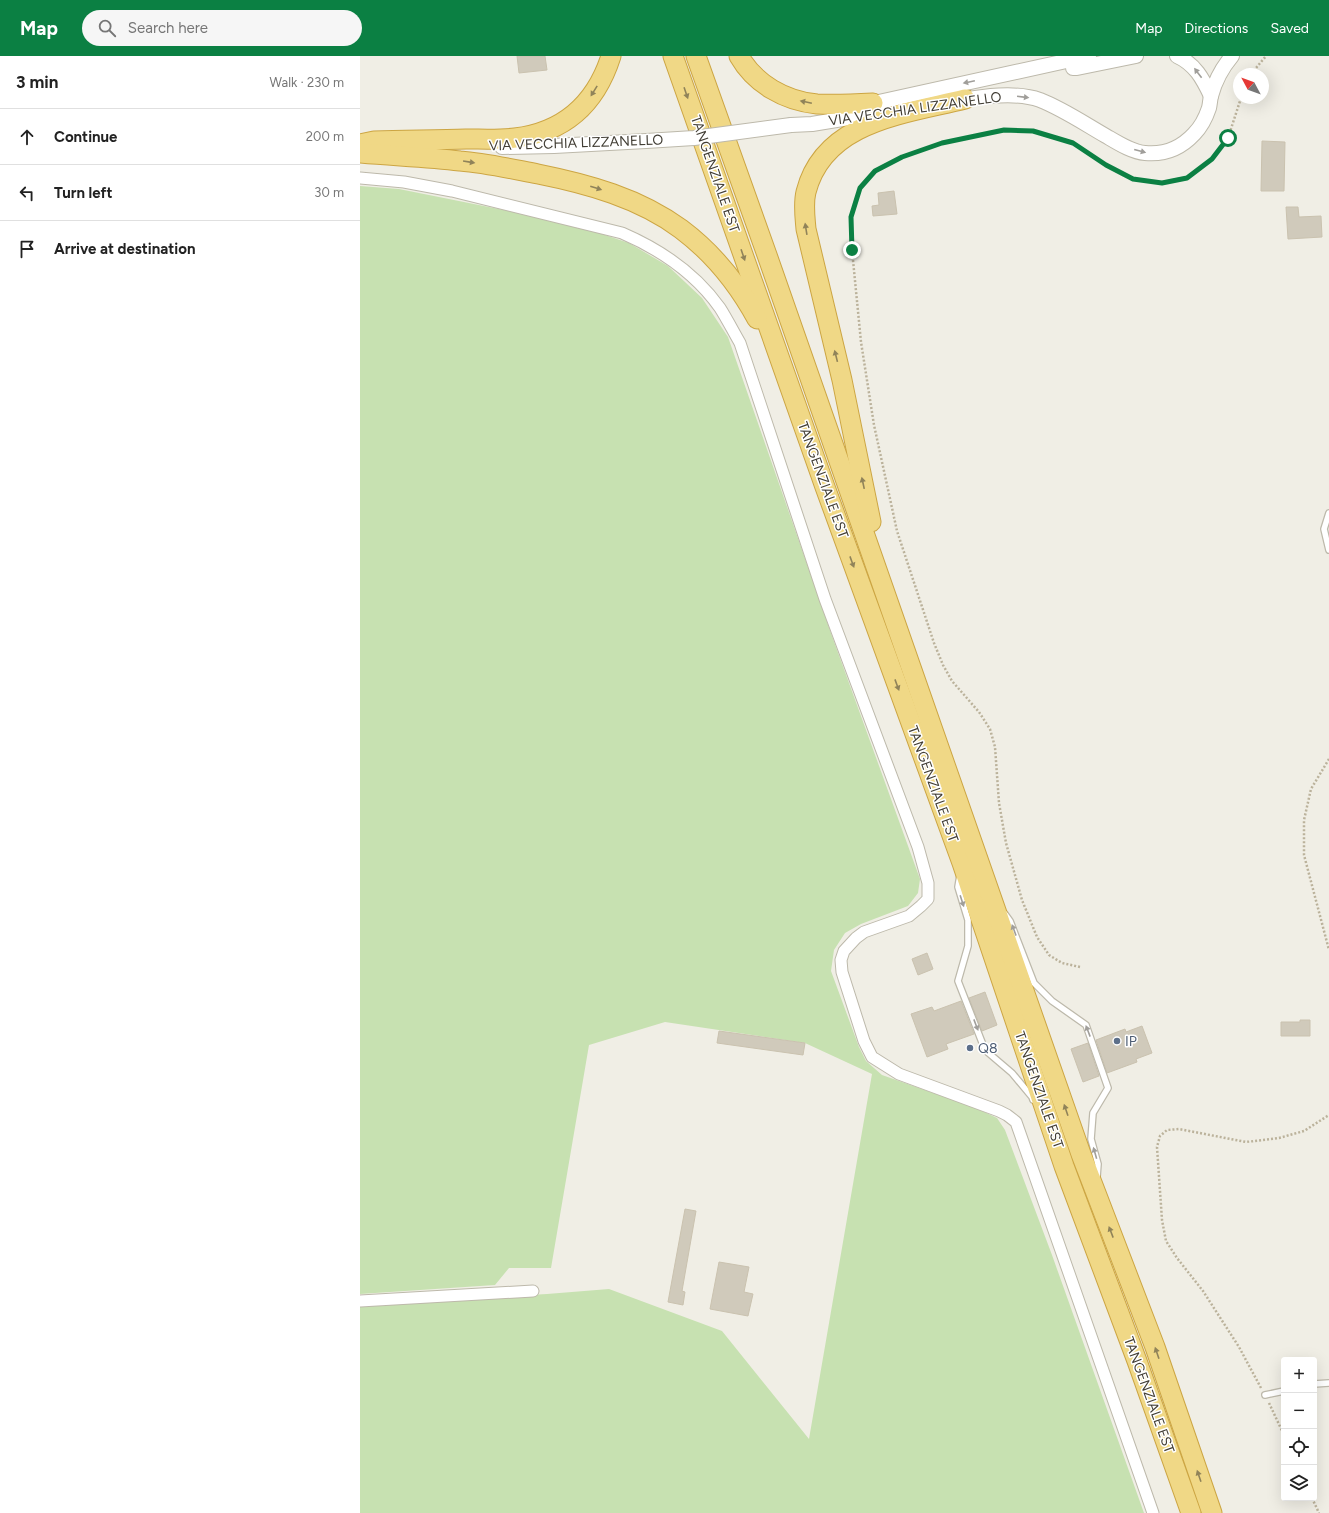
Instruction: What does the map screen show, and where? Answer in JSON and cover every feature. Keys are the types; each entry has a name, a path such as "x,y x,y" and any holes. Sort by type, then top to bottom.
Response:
{"highway":[{"path":"360,145 374,141 514,138 544,131 555,127 566,120 584,105 591,97 603,77 611,56"},
{"name":"TANGENZIALE EST","path":"673,56 825,487 962,863 1064,1166 1137,1361 1191,1513"},
{"name":"TANGENZIALE EST","path":"696,56 1095,1191 1155,1347 1212,1513"},
{"path":"739,56 757,80 792,99 817,104 873,104"},
{"path":"926,709 922,682 869,513 842,380 807,235 804,211 805,193 812,175 829,151 853,131 883,119 965,99"},
{"path":"360,154 460,161 579,182 624,198 662,217 681,229 710,254 725,270 749,304 757,320 806,457 825,487"}],"street":[{"name":"VIA VECCHIA LIZZANELLO","path":"791,124 808,118 1089,56"},
{"name":"VIA VECCHIA LIZZANELLO","path":"1054,64 1077,68 1136,56"},
{"path":"1177,56 1187,60 1196,69 1205,82 1211,96"},
{"name":"VIA VECCHIA LIZZANELLO","path":"360,145 429,148 530,147 694,138 791,124 812,124 965,99 1022,96 1038,99 1123,146 1143,153 1157,154 1172,150 1185,143 1196,133 1209,108 1211,96 1222,68 1232,56"},
{"path":"360,178 404,182 452,191 622,233 638,240 671,260 701,284 727,319 740,343 825,599 918,847 928,882 928,899 909,916 864,932 844,951 841,960 842,972 864,1041 872,1057 899,1074 999,1111 1016,1122 1153,1513"},
{"path":"360,1301 533,1290"}],"lane":[{"path":"1329,513 1324,529 1329,550"},
{"path":"962,863 958,887 968,920 968,946 958,981 985,1050 1012,1073 1032,1097 1034,1104"},
{"path":"990,892 1010,921 1034,983 1052,1001 1086,1025 1108,1088 1093,1113 1091,1139 1098,1164 1095,1191"},
{"path":"1052,1148 1064,1166"},
{"path":"1317,1384 1329,1383"},
{"path":"1265,1396 1281,1392"}],"path":[{"path":"1256,68 1266,56"},
{"path":"1080,966 1062,963 1049,954 1037,937 1022,900 1006,843 999,803 995,747 990,730 978,712 952,681 943,664 934,643 897,531 874,425 861,342 852,250 851,217 860,188 875,171 902,157 942,143 1004,130 1033,131 1073,143 1106,165 1133,179 1162,183 1187,178 1212,159 1228,138 1239,104"},
{"path":"1329,759 1311,789 1304,820 1304,855 1329,950"},
{"path":"1281,1429 1240,1347 1203,1291 1177,1258 1166,1241 1162,1220 1157,1147 1160,1136 1167,1130 1179,1129 1246,1142 1279,1138 1304,1132 1329,1115"},
{"path":"1313,1501 1319,1513"}],"green space":[{"path":"360,186 399,189 569,223 629,243 668,266 702,298 728,337 832,636 920,879 918,893 908,906 861,924 845,933 834,950 831,971 859,1047 866,1061 882,1075 976,1108 997,1118 1005,1130 1052,1255 1144,1513 360,1513 360,1305 609,1289 722,1331 809,1439 872,1074 805,1043 665,1022 589,1045 551,1268 509,1268 495,1285 360,1294"}],"building":[{"path":"517,56 545,56 547,70 519,73"},
{"path":"1262,141 1285,142 1284,191 1261,191"},
{"path":"894,191 897,214 873,216 872,206 879,205 878,193"},
{"path":"1286,207 1298,207 1299,217 1321,216 1322,237 1288,239"},
{"path":"927,953 933,969 918,975 912,959"},
{"path":"985,992 997,1025 982,1031 969,998"},
{"path":"961,1001 974,1034 946,1044 948,1049 927,1057 911,1014 932,1007 934,1011"},
{"path":"1300,1020 1310,1020 1310,1036 1281,1036 1281,1022 1300,1022"},
{"path":"1142,1026 1152,1053 1136,1059 1137,1062 1107,1073 1096,1040 1125,1029 1126,1032"},
{"path":"719,1031 805,1043 803,1055 717,1043"},
{"path":"1088,1043 1099,1076 1083,1082 1071,1049"},
{"path":"685,1209 696,1211 682,1291 685,1292 683,1305 668,1302"},
{"path":"719,1262 749,1267 744,1292 753,1294 748,1316 710,1309"}],"place":[{"name":"IP","path":"1117,1041"},
{"name":"Q8","path":"970,1048"}],"route":[{"path":"852,250 851,217 860,188 875,171 902,157 942,143 1004,130 1033,131 1073,143 1106,165 1133,179 1162,183 1187,178 1212,159 1228,138"}]}
